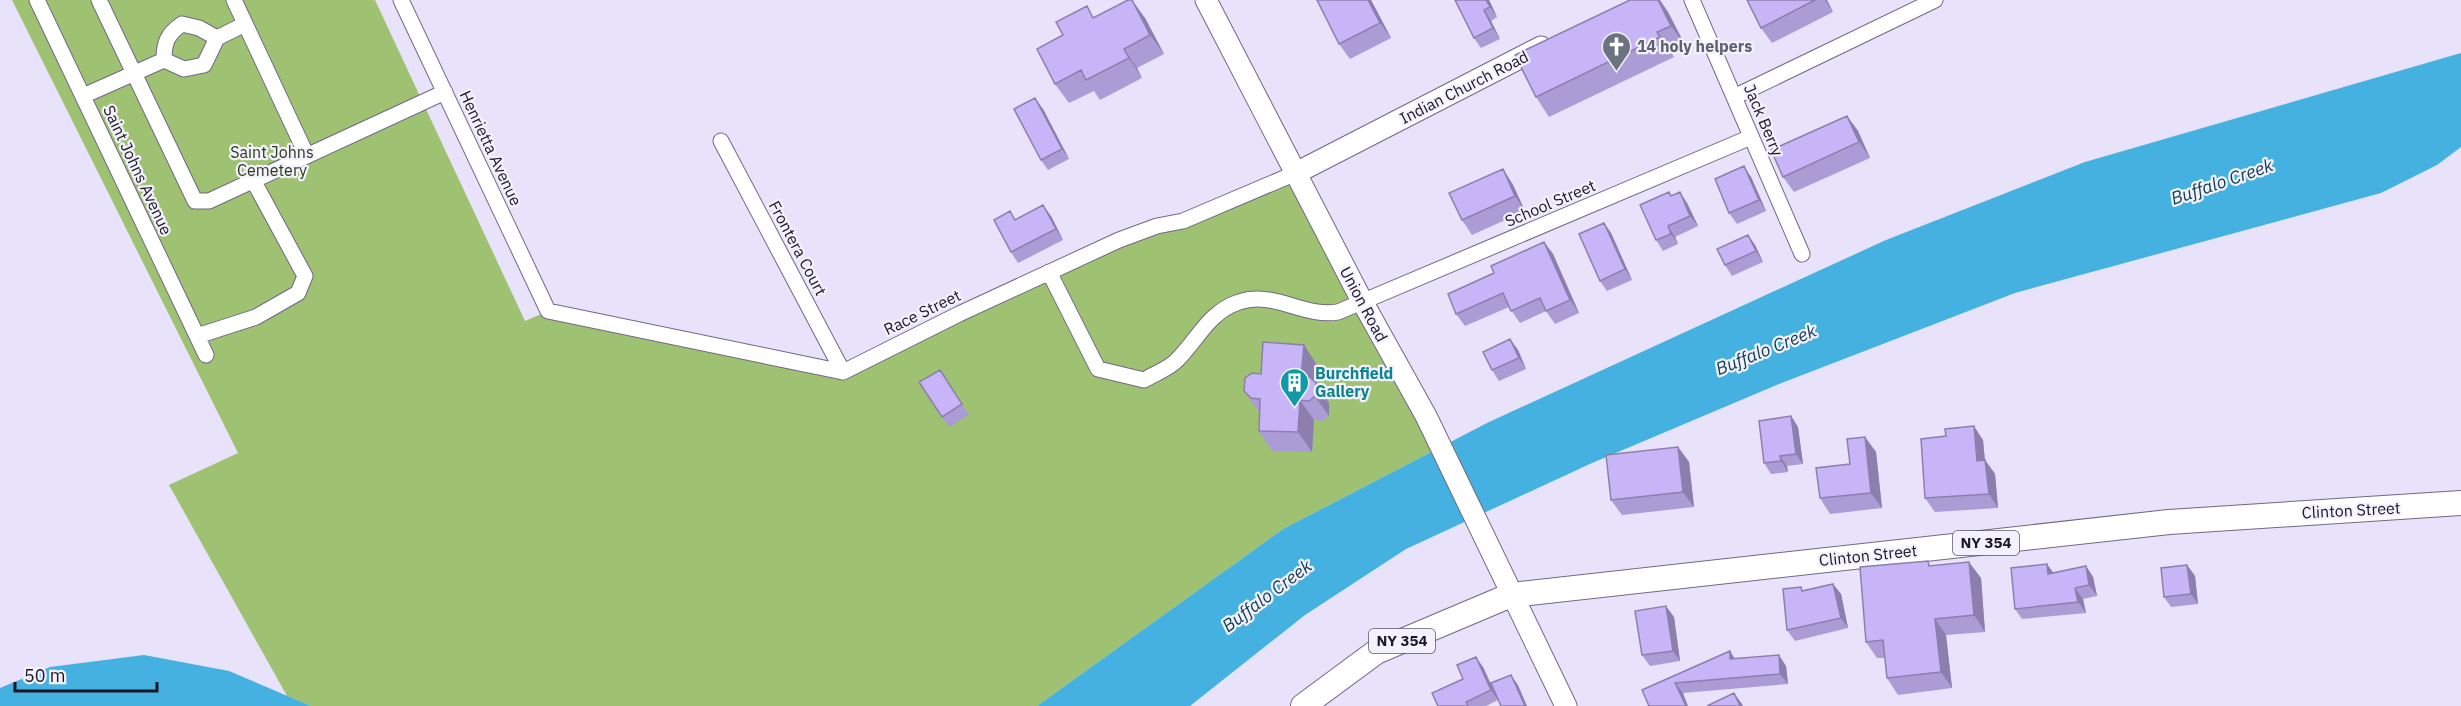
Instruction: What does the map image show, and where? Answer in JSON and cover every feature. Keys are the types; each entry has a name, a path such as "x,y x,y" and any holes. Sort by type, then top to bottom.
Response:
{"main road":[{"name":"Union Road","path":"1206,0 1362,301 1426,416 1493,560 1566,706"},
{"name":"Indian Church Road","path":"1296,173 1560,38"},
{"name":"Clinton Street","path":"1304,706 1376,652 1512,595 2169,522 2461,503"}],"street":[{"name":"Saint Johns Avenue","path":"37,0 206,355"},
{"path":"99,0 195,201 209,201 445,92"},
{"path":"234,0 307,156"},
{"name":"Henrietta Avenue","path":"401,0 548,311 843,372"},
{"name":"Jack Berry","path":"1692,0 1802,254"},
{"path":"1734,97 1935,0"},
{"path":"164,60 164,45 171,31 182,24 199,28 217,38"},
{"path":"83,96 164,60 184,69 204,65 214,50 217,38 245,24"},
{"name":"School Street","path":"1049,272 1098,369 1144,380 1176,362 1206,322 1239,301 1277,300 1305,310 1326,314 1362,301 1751,137"},
{"name":"Frontera Court","path":"721,141 843,372"},
{"name":"Race Street","path":"843,372 1119,240 1157,226 1183,221 1296,173"},
{"path":"197,336 256,317 298,294 302,285 305,276 254,180"}],"green space":[{"name":"Saint Johns Cemetery","path":"12,0 375,0 525,321 548,311 843,372 959,314 1296,173 1437,449 1283,529 1037,706 311,706 287,696 169,485 238,453"}],"water":[{"name":"Buffalo Creek","path":"2461,53 2461,147 2437,165 2381,193 2015,293 1779,384 1592,463 1406,549 1305,615 1190,706 1037,706 1283,529 1489,422 1886,240 2085,162"},
{"path":"144,655 229,671 311,706 0,706 0,688 50,667"}],"building":[{"path":"1132,0 1150,35 1124,49 1129,58 1086,80 1081,70 1055,84 1037,49 1063,35 1056,22 1087,6 1093,18"},
{"path":"1317,0 1368,0 1380,23 1339,44"},
{"path":"1455,0 1486,0 1490,7 1484,10 1493,28 1474,38"},
{"path":"1630,0 1658,0 1671,26 1657,32 1660,37 1536,97 1515,55"},
{"path":"1747,0 1815,0 1761,28"},
{"path":"1035,98 1062,149 1041,160 1014,109"},
{"path":"1847,116 1859,142 1783,177 1771,150"},
{"path":"1744,166 1759,200 1729,213 1715,179"},
{"path":"1503,169 1515,196 1462,220 1449,193"},
{"path":"1669,192 1671,196 1680,192 1690,216 1668,226 1671,234 1656,240 1640,205"},
{"path":"1043,205 1056,229 1011,252 994,220 1010,211 1015,220"},
{"path":"1604,223 1625,269 1600,281 1579,234"},
{"path":"1748,235 1756,251 1725,265 1717,249"},
{"path":"1544,242 1570,300 1546,311 1540,298 1511,311 1503,293 1456,314 1448,294 1494,273 1491,266"},
{"path":"1510,339 1519,358 1492,370 1483,352"},
{"path":"1263,342 1304,345 1301,377 1311,378 1316,383 1315,396 1309,401 1300,400 1298,432 1259,431 1260,399 1251,398 1244,391 1245,378 1252,373 1261,374"},
{"path":"940,370 962,404 942,417 919,382"},
{"path":"1791,416 1796,454 1780,456 1781,461 1764,463 1759,421"},
{"path":"1974,426 1977,461 1985,460 1989,494 1925,498 1921,439 1946,436 1945,429"},
{"path":"1865,437 1871,493 1820,498 1816,468 1850,464 1847,439"},
{"path":"1678,447 1683,492 1611,500 1606,455"},
{"path":"1928,561 1929,566 1969,562 1974,615 1935,619 1941,672 1887,678 1883,640 1866,642 1860,567"},
{"path":"2047,564 2048,574 2086,566 2089,585 2075,588 2078,602 2015,609 2011,568"},
{"path":"2187,565 2191,594 2164,597 2161,568"},
{"path":"1833,584 1841,618 1787,630 1783,589 1801,587 1802,591"},
{"path":"1666,606 1673,651 1642,655 1635,611"},
{"path":"1730,651 1730,659 1779,655 1780,674 1675,683 1686,706 1649,706 1642,690"},
{"path":"1476,657 1491,690 1466,702 1468,706 1438,706 1432,693 1463,679 1457,665"},
{"path":"1511,675 1525,706 1501,706 1491,683"},
{"path":"1734,693 1740,706 1707,706"}],"place":[{"name":"14 holy helpers","path":"1616,72"},
{"name":"Burchfield Gallery","path":"1294,408"}]}
